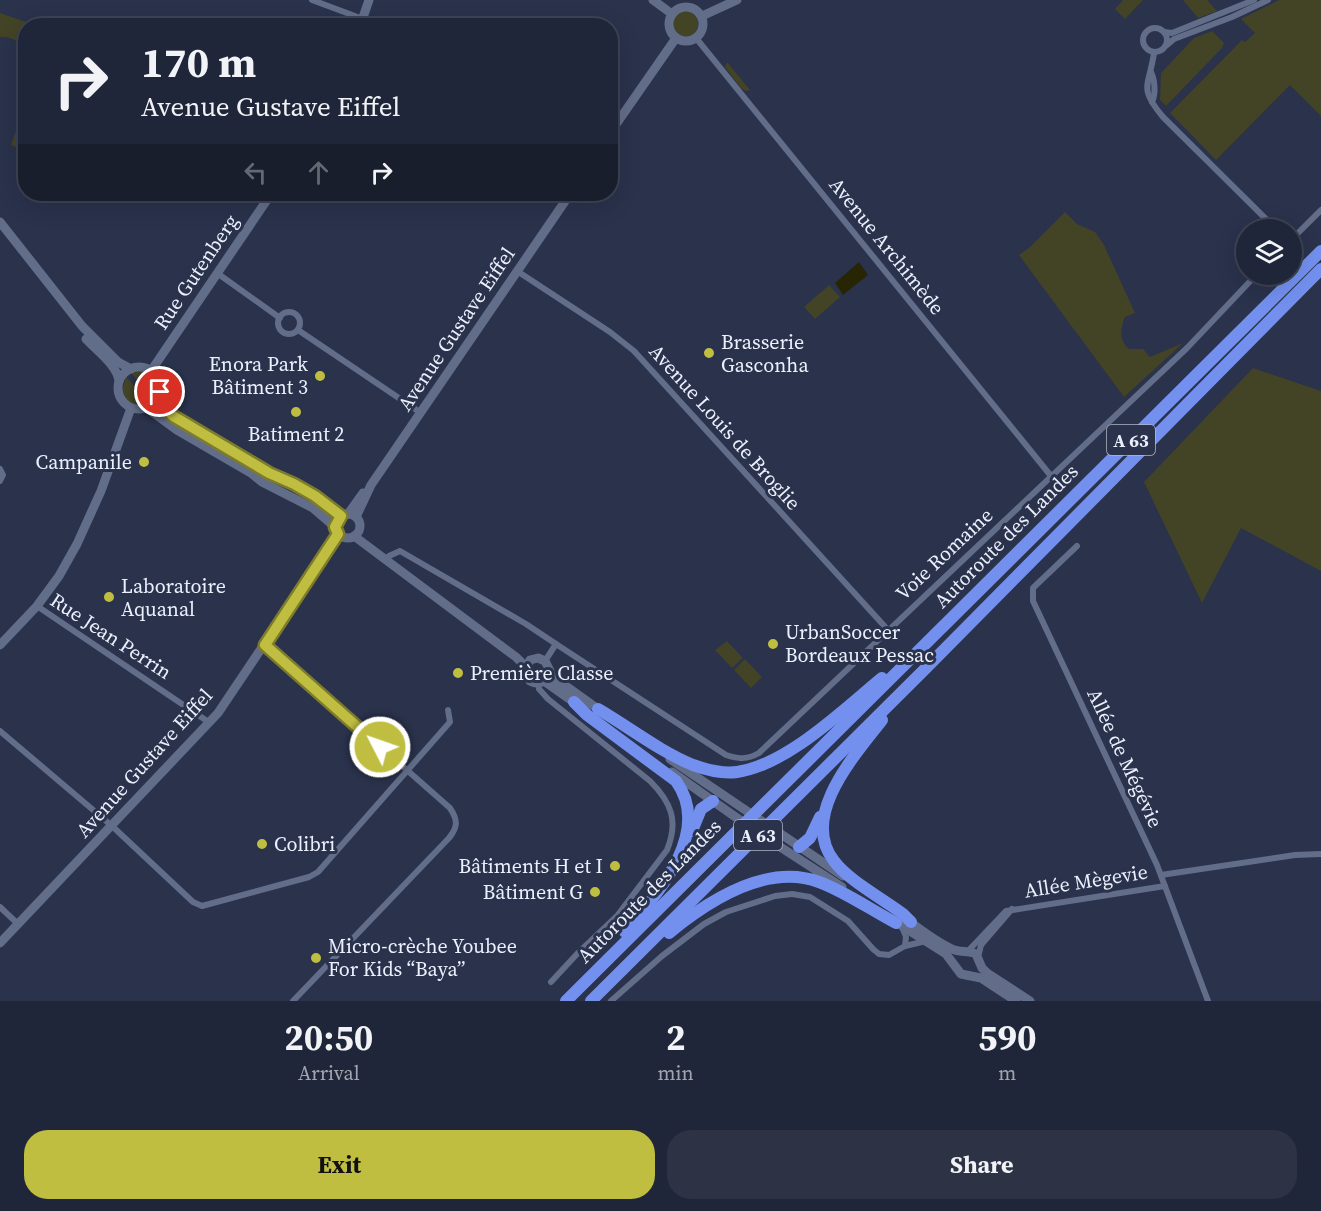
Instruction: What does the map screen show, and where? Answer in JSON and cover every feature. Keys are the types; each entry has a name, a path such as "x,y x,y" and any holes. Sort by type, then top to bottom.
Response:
{"highway":[{"name":"Autoroute des Landes","path":"566,1001 1321,251"},
{"name":"Autoroute des Landes","path":"591,1001 925,669 1064,526 1321,269"},
{"path":"598,709 673,756 693,765 723,773 746,770 777,759 797,746 940,630"},
{"path":"797,846 810,838 828,798 863,745 925,669"},
{"path":"574,702 676,781 684,793 688,809 688,825 674,866"},
{"path":"596,1001 642,957 695,912 734,892 768,879 802,877 818,882 903,924 903,914 842,870 829,855 823,836 828,798"},
{"path":"559,1001 610,949 648,904 688,841 701,809 715,803"}],"main road":[{"path":"363,18 369,0"},
{"path":"653,0 672,14"},
{"path":"702,16 737,0"},
{"path":"693,8 702,16 703,26 696,38 686,41 672,34 669,24 676,10 693,8"},
{"path":"618,121 676,38"},
{"name":"Rue Gutenberg","path":"151,371 266,201"},
{"name":"Avenue Gustave Eiffel","path":"0,943 210,723 265,645 337,530 421,413 565,201"},
{"path":"0,222 82,326 118,362 131,369"},
{"path":"0,232 68,319 118,375 118,392 121,398 131,408 139,410 154,404 160,392"},
{"path":"119,381 124,373 131,369 144,368 151,371 159,380 160,392 167,410 173,416 360,523 357,533"},
{"path":"37,606 59,576 77,544 101,491 131,408"},
{"path":"147,408 177,430 251,473 262,482 313,508 344,538 357,533"},
{"path":"357,533 520,654 530,660 538,658 545,661 549,667 544,680"},
{"path":"357,533 516,657 525,670 527,678 544,680 598,709 731,808 903,924 979,960 987,973 1030,1001"},
{"name":"Rue Jean Perrin","path":"0,645 37,606"},
{"path":"525,670 530,660"},
{"path":"544,680 715,803 723,800 731,808"},
{"path":"779,840 788,848 797,846 949,956 961,974 981,978 1012,1000"},
{"path":"955,966 956,958 965,952"},
{"path":"971,975 978,971 979,960"}],"street":[{"path":"312,0 353,18"},
{"path":"1254,0 1172,33 1154,28 1144,34 1144,46 1154,53 1162,51 1174,39 1232,17 1268,0"},
{"path":"1164,32 1167,45"},
{"name":"Avenue Archimède","path":"696,38 1051,476"},
{"path":"1154,53 1151,72 1154,79 1152,102 1163,117 1266,219"},
{"path":"1302,229 1321,210"},
{"name":"Avenue Louis de Broglie","path":"518,271 610,332 634,351 888,630"},
{"path":"217,273 280,318"},
{"name":"Voie Romaine","path":"389,556 400,551 526,624 726,755 744,759 759,753 1187,348 1247,285"},
{"path":"288,312 295,314 300,323 298,330 289,334 282,331 279,325 280,318 288,312"},
{"path":"298,330 421,413"},
{"path":"0,469 3,475 0,481"},
{"name":"Allée de Mégévie","path":"1077,546 1033,588 1033,601 1161,875 1208,1001"},
{"name":"Rue Jean Perrin","path":"37,606 210,723"},
{"path":"265,645 450,808 457,818 457,829 293,1001"},
{"path":"545,661 556,645"},
{"path":"544,680 539,689 548,699 657,788 668,802 673,821 668,850 617,916 551,982"},
{"path":"0,731 112,826 193,902 202,906 309,877 318,872 450,722 448,710"},
{"path":"1161,875 1295,855 1321,854"},
{"name":"Allée Mègevie","path":"965,952 1002,914 1013,909 1165,886"},
{"path":"611,1001 662,956 704,924 734,909 775,896 792,894 810,897 848,921 879,954 890,955 905,946 927,941"},
{"path":"0,907 18,924"},
{"name":"Allée Mègevie","path":"979,960 981,945 1013,909"},
{"path":"903,924 906,937 905,946"}],"shaded area":[{"path":"1123,0 1143,0 1125,19 1115,9"},
{"path":"1183,0 1207,0 1217,11 1198,18"},
{"path":"1279,0 1321,0 1321,116 1290,85 1216,160 1170,113 1242,40 1245,42 1255,33 1241,19"},
{"path":"685,11 694,15 698,24 694,33 685,37 676,33 672,24 676,15"},
{"path":"0,13 18,19 18,41 0,37"},
{"path":"1212,31 1224,43 1222,48 1166,106 1160,100 1161,73 1194,38"},
{"path":"727,62 750,90 746,91 741,88 725,67"},
{"path":"18,126 18,148 11,145"},
{"path":"1065,212 1077,224 1095,232 1104,245 1135,313 1125,317 1123,321 1121,335 1126,346 1129,349 1143,349 1150,357 1183,343 1124,397 1019,255"},
{"path":"859,262 868,275 843,295 835,283"},
{"path":"829,285 840,297 815,319 804,307"},
{"path":"1253,368 1321,391 1321,571 1241,528 1202,603 1144,482"},
{"path":"140,371 149,375 156,385 153,399 131,373"},
{"path":"126,377 150,403 138,406 128,402 122,390"},
{"path":"727,641 743,658 732,668 715,650"},
{"path":"745,659 762,677 751,688 734,670"}],"place":[{"name":"Brasserie Gasconha","path":"709,353"},
{"name":"Enora Park Bâtiment 3","path":"320,376"},
{"name":"Batiment 2","path":"296,412"},
{"name":"Campanile","path":"144,462"},
{"name":"Laboratoire Aquanal","path":"109,597"},
{"name":"UrbanSoccer Bordeaux Pessac","path":"773,644"},
{"name":"Première Classe","path":"458,673"},
{"name":"Colibri","path":"262,844"},
{"name":"Bâtiments H et I","path":"615,866"},
{"name":"Bâtiment G","path":"595,892"},
{"name":"Micro-crèche Youbee For Kids “Baya”","path":"316,958"}],"route":[{"path":"160,392 167,410 187,426 281,480 294,484 315,496 341,516 335,527 338,534 265,645 380,747"}]}
